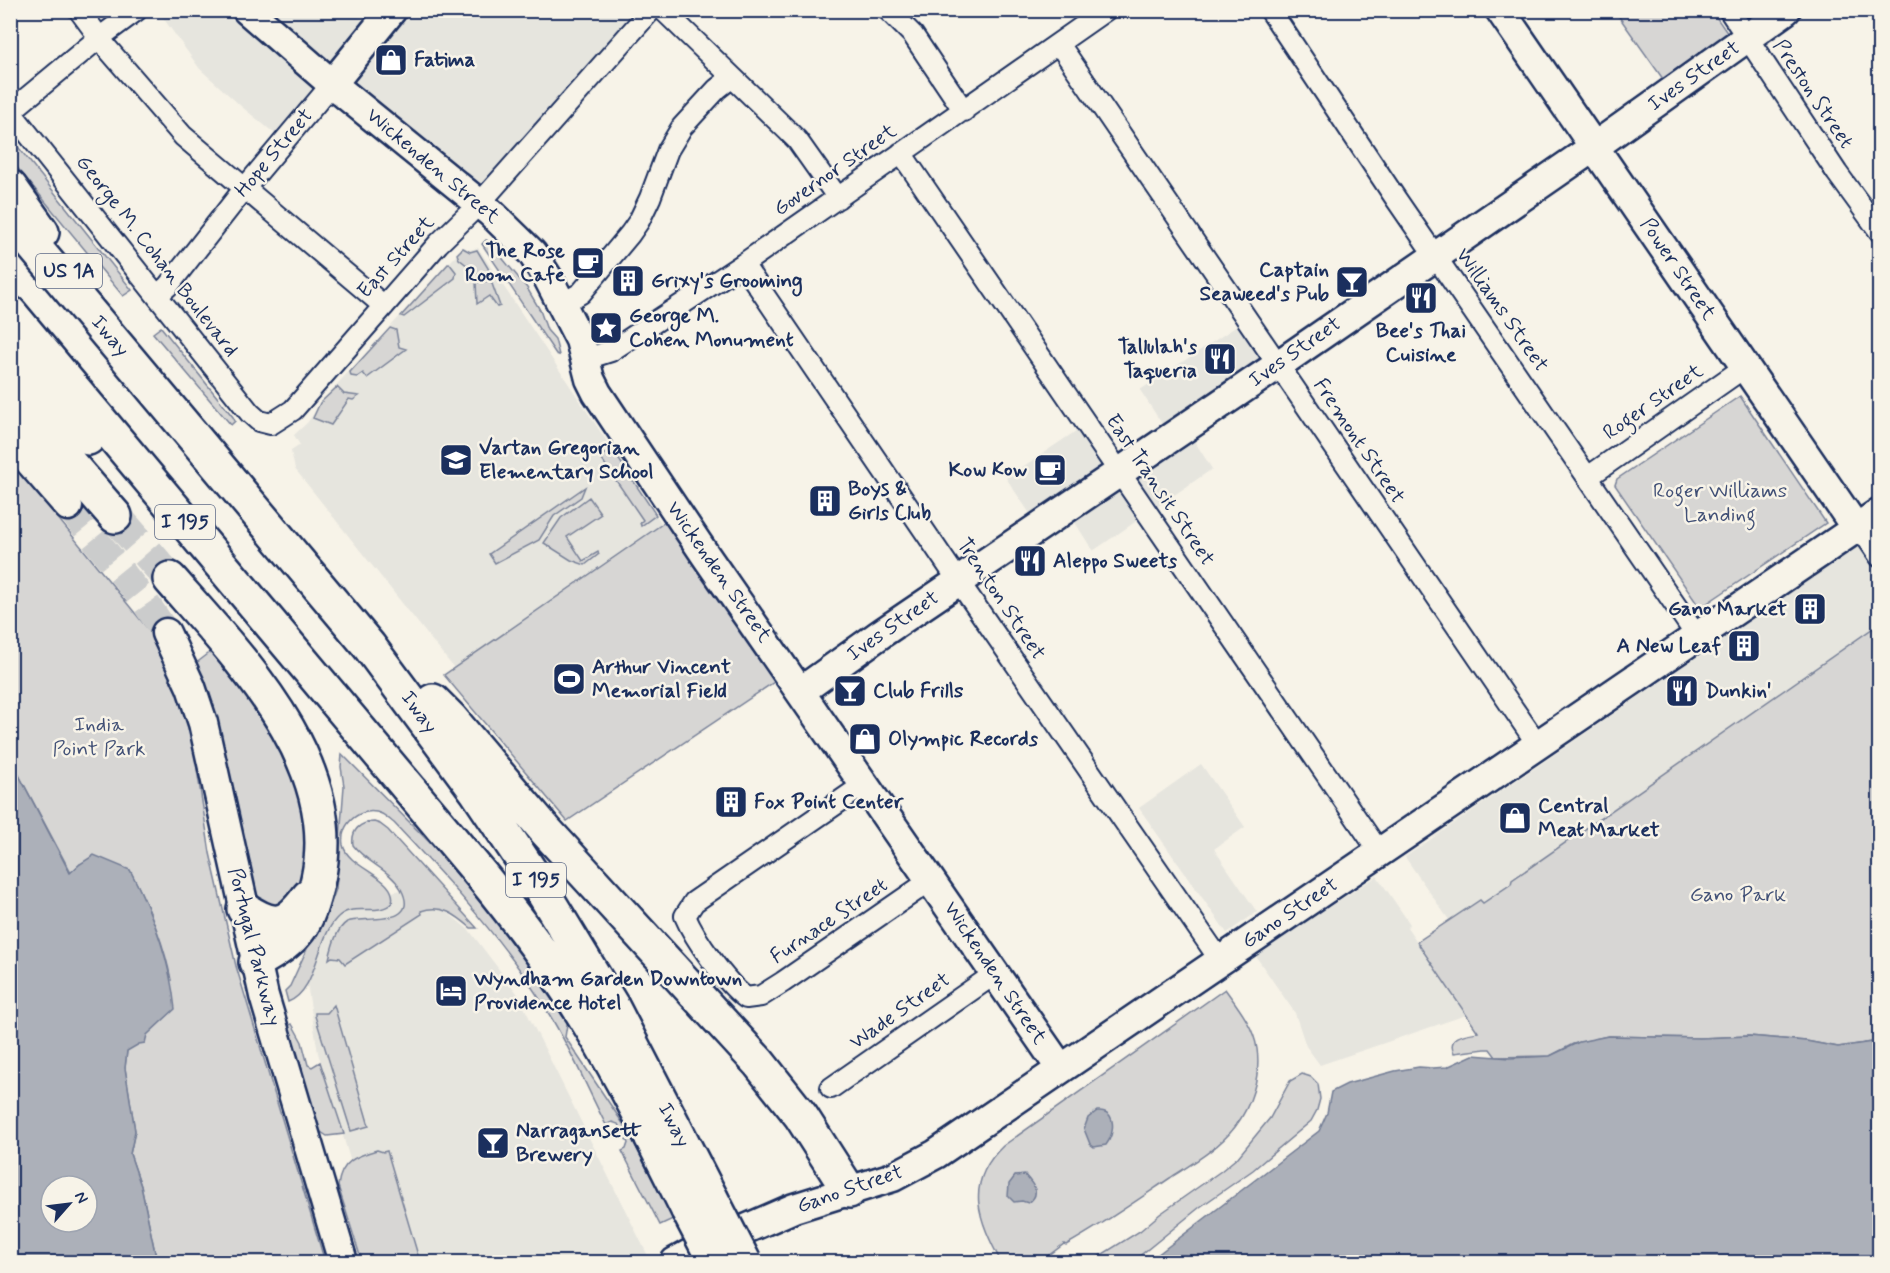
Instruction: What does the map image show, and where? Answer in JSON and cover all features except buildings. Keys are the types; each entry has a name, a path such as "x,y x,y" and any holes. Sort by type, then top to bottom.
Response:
{"highway":[{"name":"US 1A","path":"10,187 126,355"},
{"name":"Iway","path":"10,218 369,646 477,792 532,874 626,1031 700,1204 715,1263"},
{"name":"Iway","path":"10,313 498,895 590,1024 700,1204 744,1263"},
{"path":"10,355 360,731"},
{"path":"10,395 115,516"},
{"path":"170,579 252,673 274,705 295,743 310,782 319,817 321,855 316,888 307,918 286,943 256,962"},
{"path":"321,588 451,719 546,831 751,1054 801,1116 849,1191"},
{"path":"244,909 255,917 271,922 286,920 294,916 316,888"}],"street":[{"path":"79,10 99,38 183,136 384,306"},
{"path":"11,111 136,10"},
{"name":"Wickenden Street","path":"246,10 332,84 480,203 532,253 580,340 590,379 597,393 706,556 1061,1069"},
{"name":"Hope Street","path":"158,296 392,10"},
{"name":"East Street","path":"271,424 293,410 438,243 480,203 651,10"},
{"path":"663,10 797,140 838,198"},
{"path":"888,10 913,35 964,111"},
{"name":"Governor Street","path":"586,359 611,351 743,264 1106,10"},
{"name":"Williams Street","path":"1270,10 1696,635"},
{"name":"Power Street","path":"1500,10 1745,367 1865,522 1880,557"},
{"name":"Preston Street","path":"1729,10 1837,173 1880,232"},
{"name":"Ives Street","path":"801,691 1594,147 1786,10"},
{"name":"Fremont Street","path":"1059,44 1538,745"},
{"path":"562,304 581,293 630,234 650,198 668,150 682,127 717,89 731,78"},
{"name":"George M. Cohan Boulevard","path":"11,111 250,413 259,421 271,424"},
{"name":"East Transit Street","path":"901,153 1380,853"},
{"name":"Trenton Street","path":"743,264 1220,960"},
{"name":"Roger Street","path":"1588,477 1745,367"},
{"path":"10,439 68,506"},
{"name":"Gano Street","path":"675,1263 695,1251 794,1208 893,1177 925,1160 1865,522"},
{"name":"Portugal Parkway","path":"166,633 191,687 202,723 264,996 343,1263"},
{"name":"Furnace Street","path":"865,784 694,902 685,916 698,940 737,991 746,998 761,996 931,880"},
{"name":"Wade Street","path":"831,1088 996,974"}],"shaded area":[{"path":"158,11 353,11 371,30 388,11 649,11 474,199 340,90 290,146 200,69"},
{"name":"Vartan Gregorian Elementary School","path":"464,247 469,250 478,248 662,524 454,668 295,469 291,451 300,445 294,435 307,423 328,394"},
{"path":"1246,320 1272,361 1183,423 1212,469 1093,551 1064,505 1037,524 1006,478 1088,423 1118,467 1168,433 1140,390"},
{"path":"1879,532 1879,624 1512,880 1511,884 1482,903 1479,900 1449,920 1405,857"},
{"path":"11,760 70,873 94,855 130,870 146,903 165,955 175,1009 147,1035 145,1043 127,1051 125,1068 135,1131 130,1154 141,1186 157,1262 11,1262"},
{"path":"1201,764 1245,827 1214,849 1257,912 1227,933 1139,808"},
{"path":"1377,876 1410,924 1407,927 1466,1015 1320,1065 1306,1046 1295,1013 1257,958 1257,954"},
{"path":"406,889 448,913 469,930 517,993 651,1262 381,1262 318,1053 306,977 336,910 367,897"},
{"path":"1608,1036 1700,1038 1749,1036 1806,1041 1838,1047 1879,1041 1879,1262 1148,1262 1319,1131 1327,1113 1331,1092 1347,1084 1395,1071 1419,1067 1447,1067 1473,1055 1510,1058 1550,1056 1579,1042"},
{"path":"1097,1111 1108,1114 1111,1118 1112,1129 1106,1145 1094,1147 1090,1144 1084,1129 1088,1118"},
{"path":"1025,1175 1035,1189 1035,1196 1028,1203 1014,1202 1008,1196 1009,1184 1015,1176"}],"green space":[{"path":"1615,11 1712,11 1728,34 1663,79"},
{"path":"11,138 132,290 123,296 11,160"},
{"path":"486,240 492,243 527,288 540,310 547,330 555,339 559,355 556,354 482,244"},
{"path":"463,248 470,252 477,250 490,276 481,276 459,259 457,254"},
{"path":"449,263 456,272 455,278 404,317 401,316"},
{"path":"491,281 500,306 497,307 489,296 477,304 476,282"},
{"path":"161,327 233,417 235,421 231,425 153,333"},
{"path":"390,328 396,330 399,347 406,349 367,378 363,373 357,377 351,376 350,372"},
{"path":"337,387 344,394 359,396 353,400 349,399 331,425 313,418 320,403"},
{"name":"Roger Williams Landing","path":"1740,396 1826,523 1700,608 1615,485 1617,479"},
{"path":"612,449 656,515 641,526 640,523 643,520 600,457"},
{"name":"India Point Park","path":"10,459 156,639 173,674 192,737 210,853 236,966 325,1262 157,1262 141,1186 130,1154 135,1131 125,1068 127,1051 171,980 155,924 130,870 80,864 71,873 11,760"},
{"path":"585,487 581,497 554,516 539,540 495,563 489,554"},
{"path":"589,497 601,514 567,537 583,561 598,552 599,554 585,565 571,560 544,543 561,518"},
{"path":"668,520 777,680 567,821 444,675"},
{"name":"Gano Park","path":"1879,624 1879,1041 1838,1047 1806,1041 1749,1036 1700,1038 1608,1036 1573,1044 1550,1056 1496,1057 1490,1049 1454,1053 1452,1047 1455,1039 1478,1032 1417,942 1480,900 1483,903 1511,884 1512,880"},
{"path":"216,648 260,701 306,798 307,877 279,908 261,901 253,887 195,664"},
{"path":"342,754 437,850 523,954 568,1018 565,1037 628,1131 652,1178 663,1192 675,1218 660,1225 622,1151 626,1149 628,1143 618,1124 612,1122 606,1125 557,1027 515,963 457,891 394,823 382,814 367,812 354,818 345,830 343,845 354,861 388,886 392,894 392,903 379,909 342,913 329,928 305,987 298,996 288,1002 285,991 290,986 312,938 328,911 336,889 344,786 341,767"},
{"path":"374,822 388,830 477,928 471,928 448,912 429,909 421,911 422,914 345,964 340,958 329,959 337,934 347,922 386,918 403,910 405,902 396,882 364,857 353,845 355,831 365,823"},
{"path":"1225,989 1249,1025 1258,1059 1254,1090 1246,1110 1235,1127 1213,1149 1196,1161 1093,1229 1066,1245 1064,1244 1040,1262 1001,1262 986,1232 979,1202 979,1188 983,1174 991,1160 1003,1146"},
{"path":"334,1005 369,1126 351,1131 315,1016 315,1013 327,1013"},
{"path":"292,1024 302,1042 308,1065 312,1067 320,1062 344,1134 327,1136 318,1130 287,1026"},
{"path":"1302,1074 1311,1077 1318,1084 1320,1099 1311,1121 1253,1170 1200,1207 1132,1262 1090,1262 1140,1231 1238,1157 1270,1118 1290,1081"},
{"path":"377,1150 387,1151 420,1262 362,1262 338,1186 346,1165 356,1157"}],"tunnel":[{"path":"68,506 143,599 166,633"},
{"path":"115,516 170,579"}],"place":[{"name":"Fatima","path":"391,60"},
{"name":"The Rose Room Cafe","path":"588,263"},
{"name":"Grixy's Grooming","path":"628,281"},
{"name":"Captain Seaweed's Pub","path":"1352,282"},
{"name":"Bee's Thai Cuisine","path":"1421,298"},
{"name":"George M. Cohen Monument","path":"606,328"},
{"name":"Tallulah's Taqueria","path":"1220,359"},
{"name":"Vartan Gregorian Elementary School","path":"456,460"},
{"name":"Kow Kow","path":"1050,470"},
{"name":"Boys & Girls Club","path":"825,501"},
{"name":"Aleppo Sweets","path":"1030,561"},
{"name":"Gano Market","path":"1810,609"},
{"name":"A New Leaf","path":"1744,646"},
{"name":"Arthur Vincent Memorial Field","path":"569,679"},
{"name":"Club Frills","path":"850,691"},
{"name":"Dunkin'","path":"1682,691"},
{"name":"Olympic Records","path":"865,739"},
{"name":"Fox Point Center","path":"731,802"},
{"name":"Central Meat Market","path":"1515,818"},
{"name":"Wyndham Garden Downtown Providence Hotel","path":"451,991"},
{"name":"Narragansett Brewery","path":"493,1143"}]}
